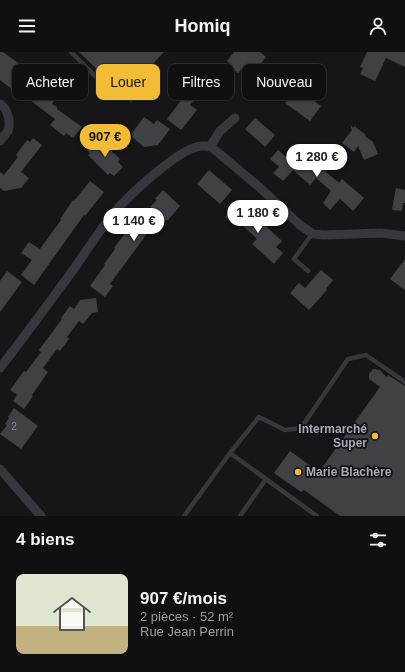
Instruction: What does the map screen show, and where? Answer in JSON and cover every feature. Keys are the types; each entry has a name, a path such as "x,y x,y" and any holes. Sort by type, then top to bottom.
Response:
{"street":[{"path":"0,104 3,106 10,119 8,131 0,142"},
{"path":"210,147 220,132 235,118"},
{"path":"0,368 28,332 113,214 157,171 189,150 201,146 210,147 258,186 300,225 313,234 381,233 405,236"},
{"path":"0,469 42,516"}],"lane":[{"path":"71,52 96,77"},
{"path":"308,271 294,259 313,234"},
{"path":"184,516 230,452 260,417 285,430 301,428 348,359 366,355 405,382"},
{"path":"230,452 317,516"},
{"path":"240,516 266,479"}],"building":[{"path":"0,52 3,52 20,64 12,64 12,89 0,80"},
{"path":"79,52 164,52 153,64 96,64 96,68"},
{"path":"234,52 260,52 266,57 260,64 242,64 242,71 238,73 234,70 234,64 231,64 227,61"},
{"path":"367,52 405,52 405,67 386,58 375,81 360,74 363,68 360,67"},
{"path":"30,100 55,100 52,104 57,107 57,109 82,127 73,138 66,133 64,136 50,125 55,119"},
{"path":"182,100 194,100 190,105 197,110 181,130 167,119"},
{"path":"287,100 313,100 321,106 310,121 285,103"},
{"path":"144,117 154,124 157,120 170,129 158,145 144,147 133,138 132,133"},
{"path":"255,118 275,135 265,147 245,129"},
{"path":"350,125 354,128 354,126 373,142 378,154 364,160 358,146 354,152 342,143 352,130"},
{"path":"33,138 42,145 21,172 29,178 21,188 4,191 0,188 0,172 4,175 18,157 16,155 27,140 30,142"},
{"path":"96,140 101,145 103,143 120,159 118,162 123,167 114,176 110,173 108,175 88,155 90,154 87,149"},
{"path":"307,146 316,153 311,159 339,183 342,179 364,198 353,211 340,199 330,210 323,203 331,191 316,178 310,185 293,170 283,181 273,173 279,167 270,159 278,150 292,162"},
{"path":"209,170 232,190 220,204 197,184"},
{"path":"90,181 104,192 85,216 84,215 34,285 21,275 32,260 21,253 29,242 40,249 61,220 60,219 73,200 74,201"},
{"path":"396,188 405,190 405,203 403,203 402,211 392,210"},
{"path":"163,190 180,206 168,220 161,221 157,225 155,223 110,284 113,286 105,297 90,286 105,265 104,264 115,249 114,248 132,224 135,226 152,208 150,207 157,200 155,199"},
{"path":"234,207 244,216 247,211 250,214 259,213 258,219 282,241 276,247 283,253 274,264 252,244 257,239 239,222 236,226 225,217"},
{"path":"405,259 405,290 390,279"},
{"path":"321,270 333,280 326,289 327,290 309,310 290,293 299,283 305,288"},
{"path":"7,271 22,282 0,312 0,281"},
{"path":"96,298 98,312 92,313 83,324 79,321 67,337 69,339 60,351 57,349 43,368 48,372 24,409 13,401 17,395 10,390 41,352 39,350 70,306 74,309 80,300"},
{"name":"Intermarché Super","path":"373,369 380,370 387,378 388,375 405,386 405,516 340,516 304,490 301,492 274,473 290,451 319,472 380,387 369,379 369,374"},
{"path":"14,408 38,426 21,449 0,434 7,425 5,424"}],"place":[{"name":"Intermarché Super","path":"375,436"},
{"name":"Marie Blachère","path":"298,472"}]}
